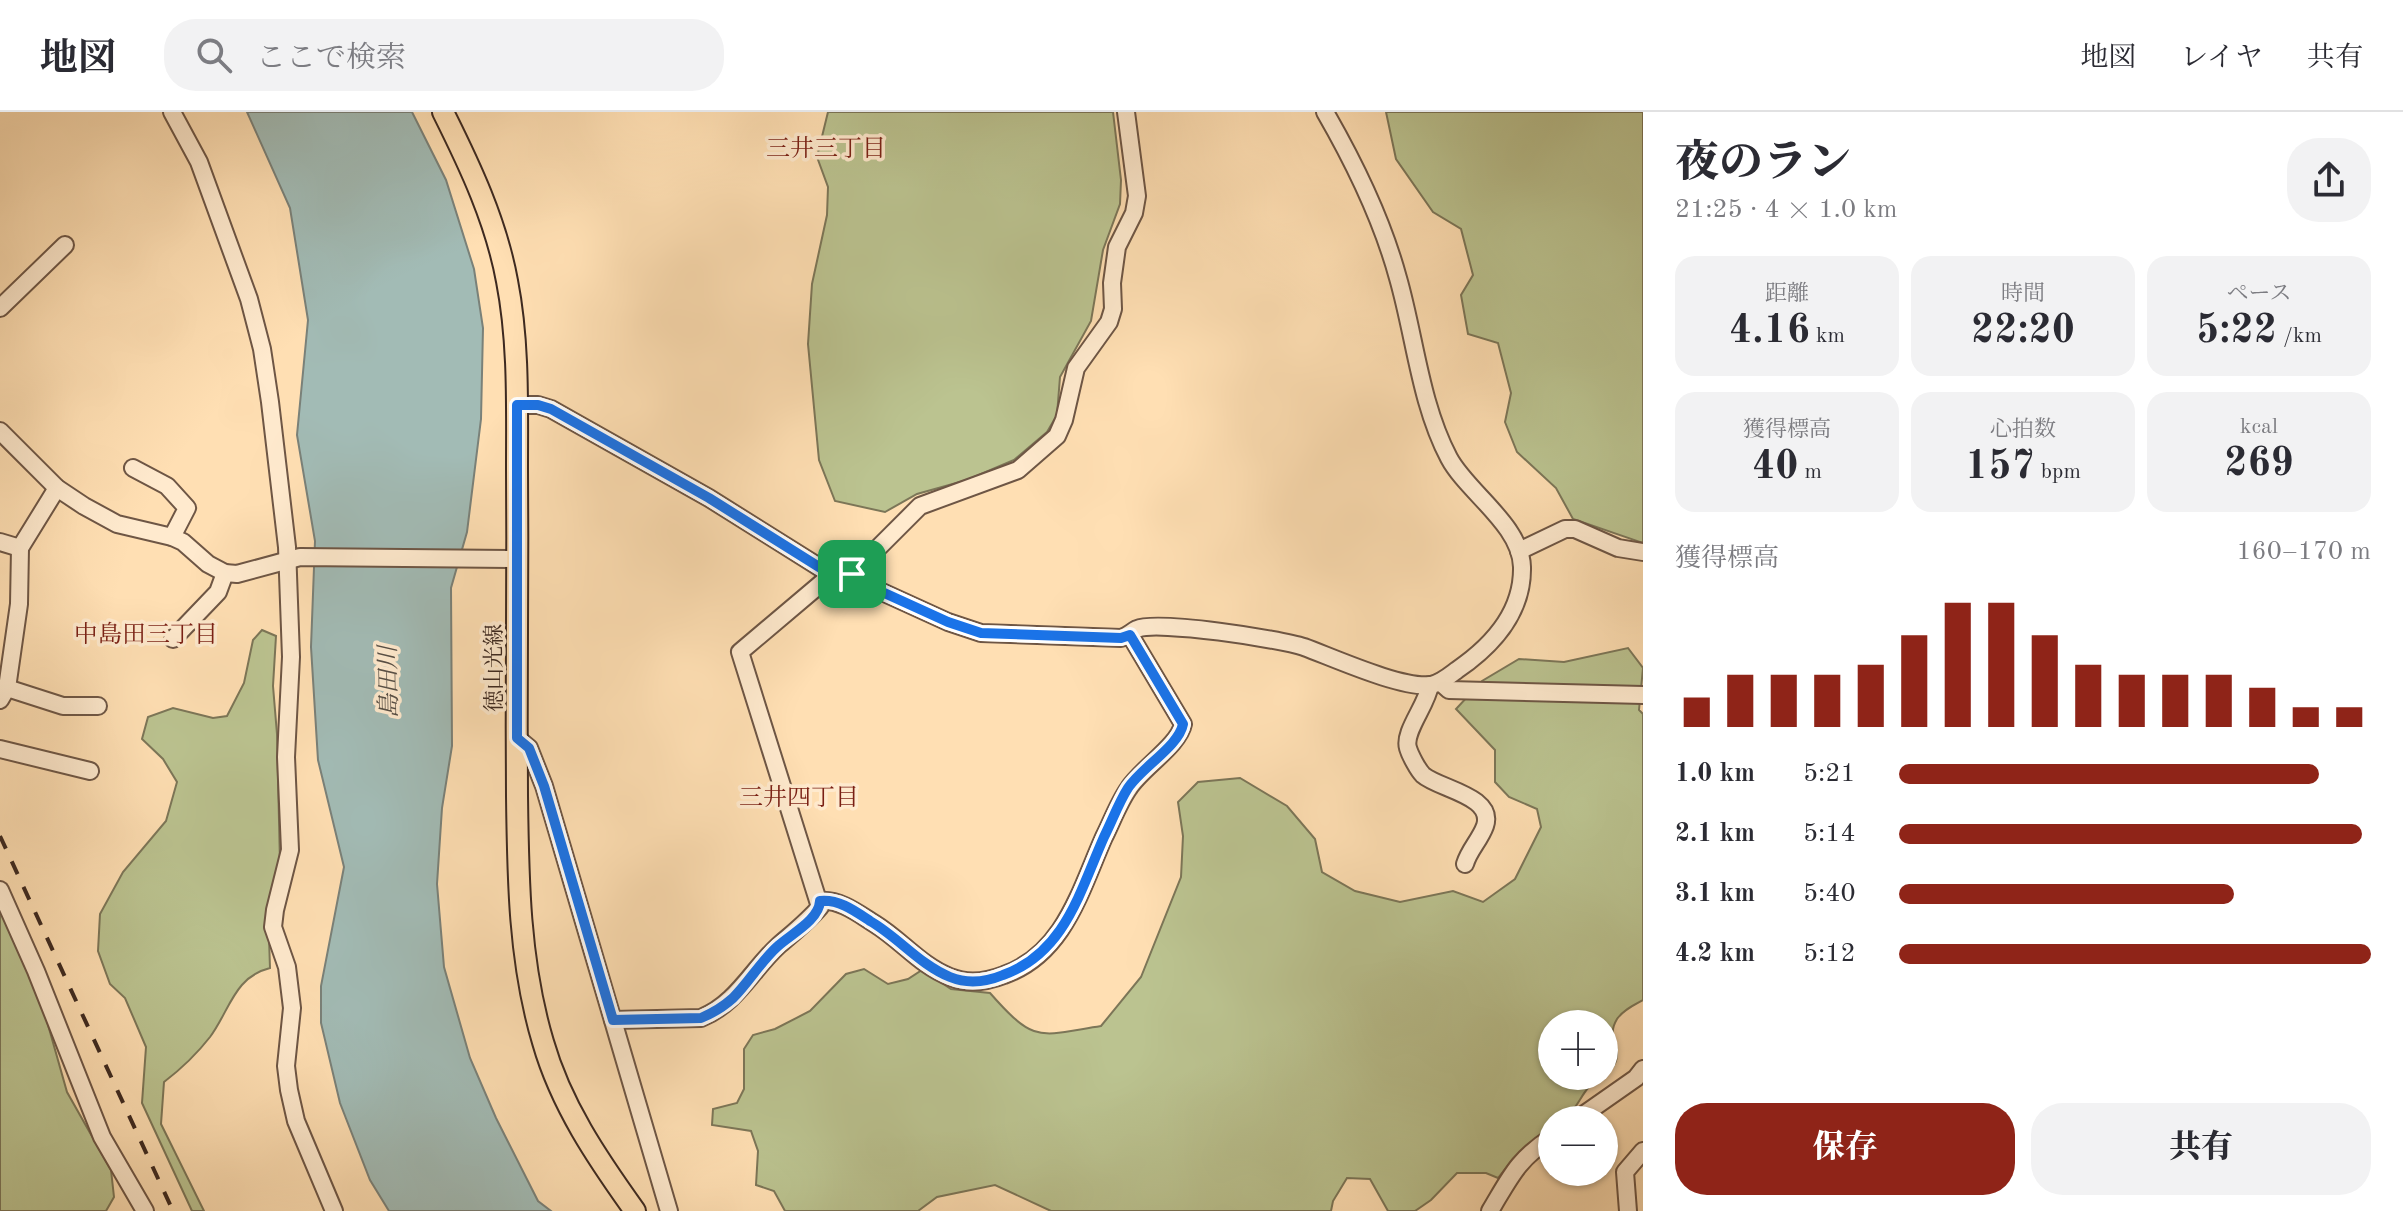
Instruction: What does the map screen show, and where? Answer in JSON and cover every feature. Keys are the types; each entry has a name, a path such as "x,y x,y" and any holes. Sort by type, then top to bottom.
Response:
{"main road":[{"name":"徳山光線","path":"443,112 473,172 492,220 508,282 517,405 518,886 526,968 543,1042 568,1106 597,1158 635,1211"}],"street":[{"path":"172,112 205,176 249,299 262,349 294,558 286,757 290,850 273,927 287,967 292,1008 286,1066 289,1090 296,1121 334,1211"},
{"path":"852,574 920,506 1018,470 1057,436 1064,420 1076,368 1109,322 1113,309 1112,283 1117,247 1134,213 1137,196 1126,112"},
{"path":"1325,112 1348,152 1385,238 1438,434 1450,461 1498,515 1519,551 1522,576 1513,609 1500,633 1485,651 1435,684 1408,735 1407,747 1423,775 1478,803 1486,815 1485,826 1469,851 1465,864"},
{"path":"1,304 65,245"},
{"path":"517,405 538,405 551,409 709,498 827,572 852,574 858,581 948,622 981,633 1121,638 1137,629 1161,627 1262,637 1300,646 1376,675 1435,684 1449,690 1643,695"},
{"path":"0,431 57,488 117,524 172,537 225,573 237,574 294,558 518,559"},
{"path":"133,468 167,486 187,508 172,537"},
{"path":"57,488 20,548 19,604 3,694 63,706 98,706"},
{"path":"1519,551 1565,529 1575,529 1618,548 1643,552"},
{"path":"1,545 20,548"},
{"path":"613,1020 701,1018 713,1013 731,999 777,947 820,907 740,652 824,581 827,572"},
{"path":"173,639 218,592 225,573"},
{"path":"820,901 830,900 851,909 891,934 925,964 950,977 969,981 991,980 1036,960 1068,917 1128,788 1181,734 1183,724 1130,635"},
{"path":"517,738 529,748 544,786 669,1211"},
{"path":"0,749 90,771"},
{"path":"0,890 102,1137 145,1211"},
{"path":"1597,1106 1641,1076"},
{"path":"1490,1211 1512,1171 1538,1146"},
{"path":"1632,1204 1625,1172 1643,1151"}],"green space":[{"path":"828,112 1113,112 1121,180 1120,204 1103,250 1091,321 1060,377 1057,415 1047,432 1014,460 967,480 917,494 885,512 835,501 819,460 808,344 812,284 827,215 828,187 817,157"},
{"path":"1386,112 1643,112 1643,543 1573,519 1556,488 1517,452 1505,422 1511,393 1498,343 1468,334 1461,295 1473,275 1461,229 1433,212 1396,159"},
{"path":"262,630 276,636 273,686 280,863 268,907 270,968 258,972 240,987 210,1037 164,1082 161,1124 204,1211 192,1211 142,1103 146,1047 125,998 110,984 98,951 100,914 123,872 166,821 177,782 163,759 142,739 148,717 173,708 213,718 227,716 244,683 253,640"},
{"path":"1628,648 1643,668 1639,710 1643,714 1643,1000 1618,1018 1618,1010 1538,1010 1538,1090 1587,1090 1576,1106 1538,1106 1538,1138 1514,1158 1498,1178 1486,1173 1457,1173 1431,1200 1415,1211 1388,1211 1370,1179 1347,1178 1333,1201 1331,1211 1051,1211 995,1185 937,1197 918,1211 785,1211 774,1191 756,1185 758,1151 751,1131 712,1125 713,1109 737,1103 744,1089 744,1049 753,1035 775,1029 810,1011 846,974 864,969 888,984 908,979 922,970 951,989 990,993 1017,1021 1039,1032 1101,1026 1141,977 1181,877 1183,836 1178,802 1198,782 1240,778 1287,806 1315,839 1322,872 1355,891 1400,902 1453,891 1483,902 1515,879 1541,827 1537,809 1509,797 1495,782 1495,750 1456,709 1482,681 1519,659 1564,662"},
{"path":"0,910 41,1000 67,1092 111,1170 114,1197 106,1211 0,1211"}],"water":[{"name":"島田川","path":"247,112 412,112 446,180 474,269 483,328 481,419 467,532 451,588 452,746 442,808 437,884 444,967 470,1058 538,1201 551,1211 389,1211 370,1180 340,1103 321,1023 321,986 344,867 318,760 311,647 315,541 297,435 308,320 290,208"}],"railway":[{"path":"0,836 173,1211"}],"district":[{"name":"三井三丁目","path":"826,148"},
{"name":"中島田三丁目","path":"146,634"},
{"name":"三井四丁目","path":"799,797"}],"route":[{"path":"517,405 538,405 551,409 709,498 827,572 852,574 858,581 948,622 981,633 1121,638 1130,635 1183,724 1181,734 1128,788 1085,884 1047,949 1036,960 1015,971 991,980 969,981 950,977 925,964 908,947 851,909 830,900 820,901 820,907 806,923 777,947 731,999 713,1013 701,1018 613,1020 544,786 529,748 517,738 517,405"}]}
